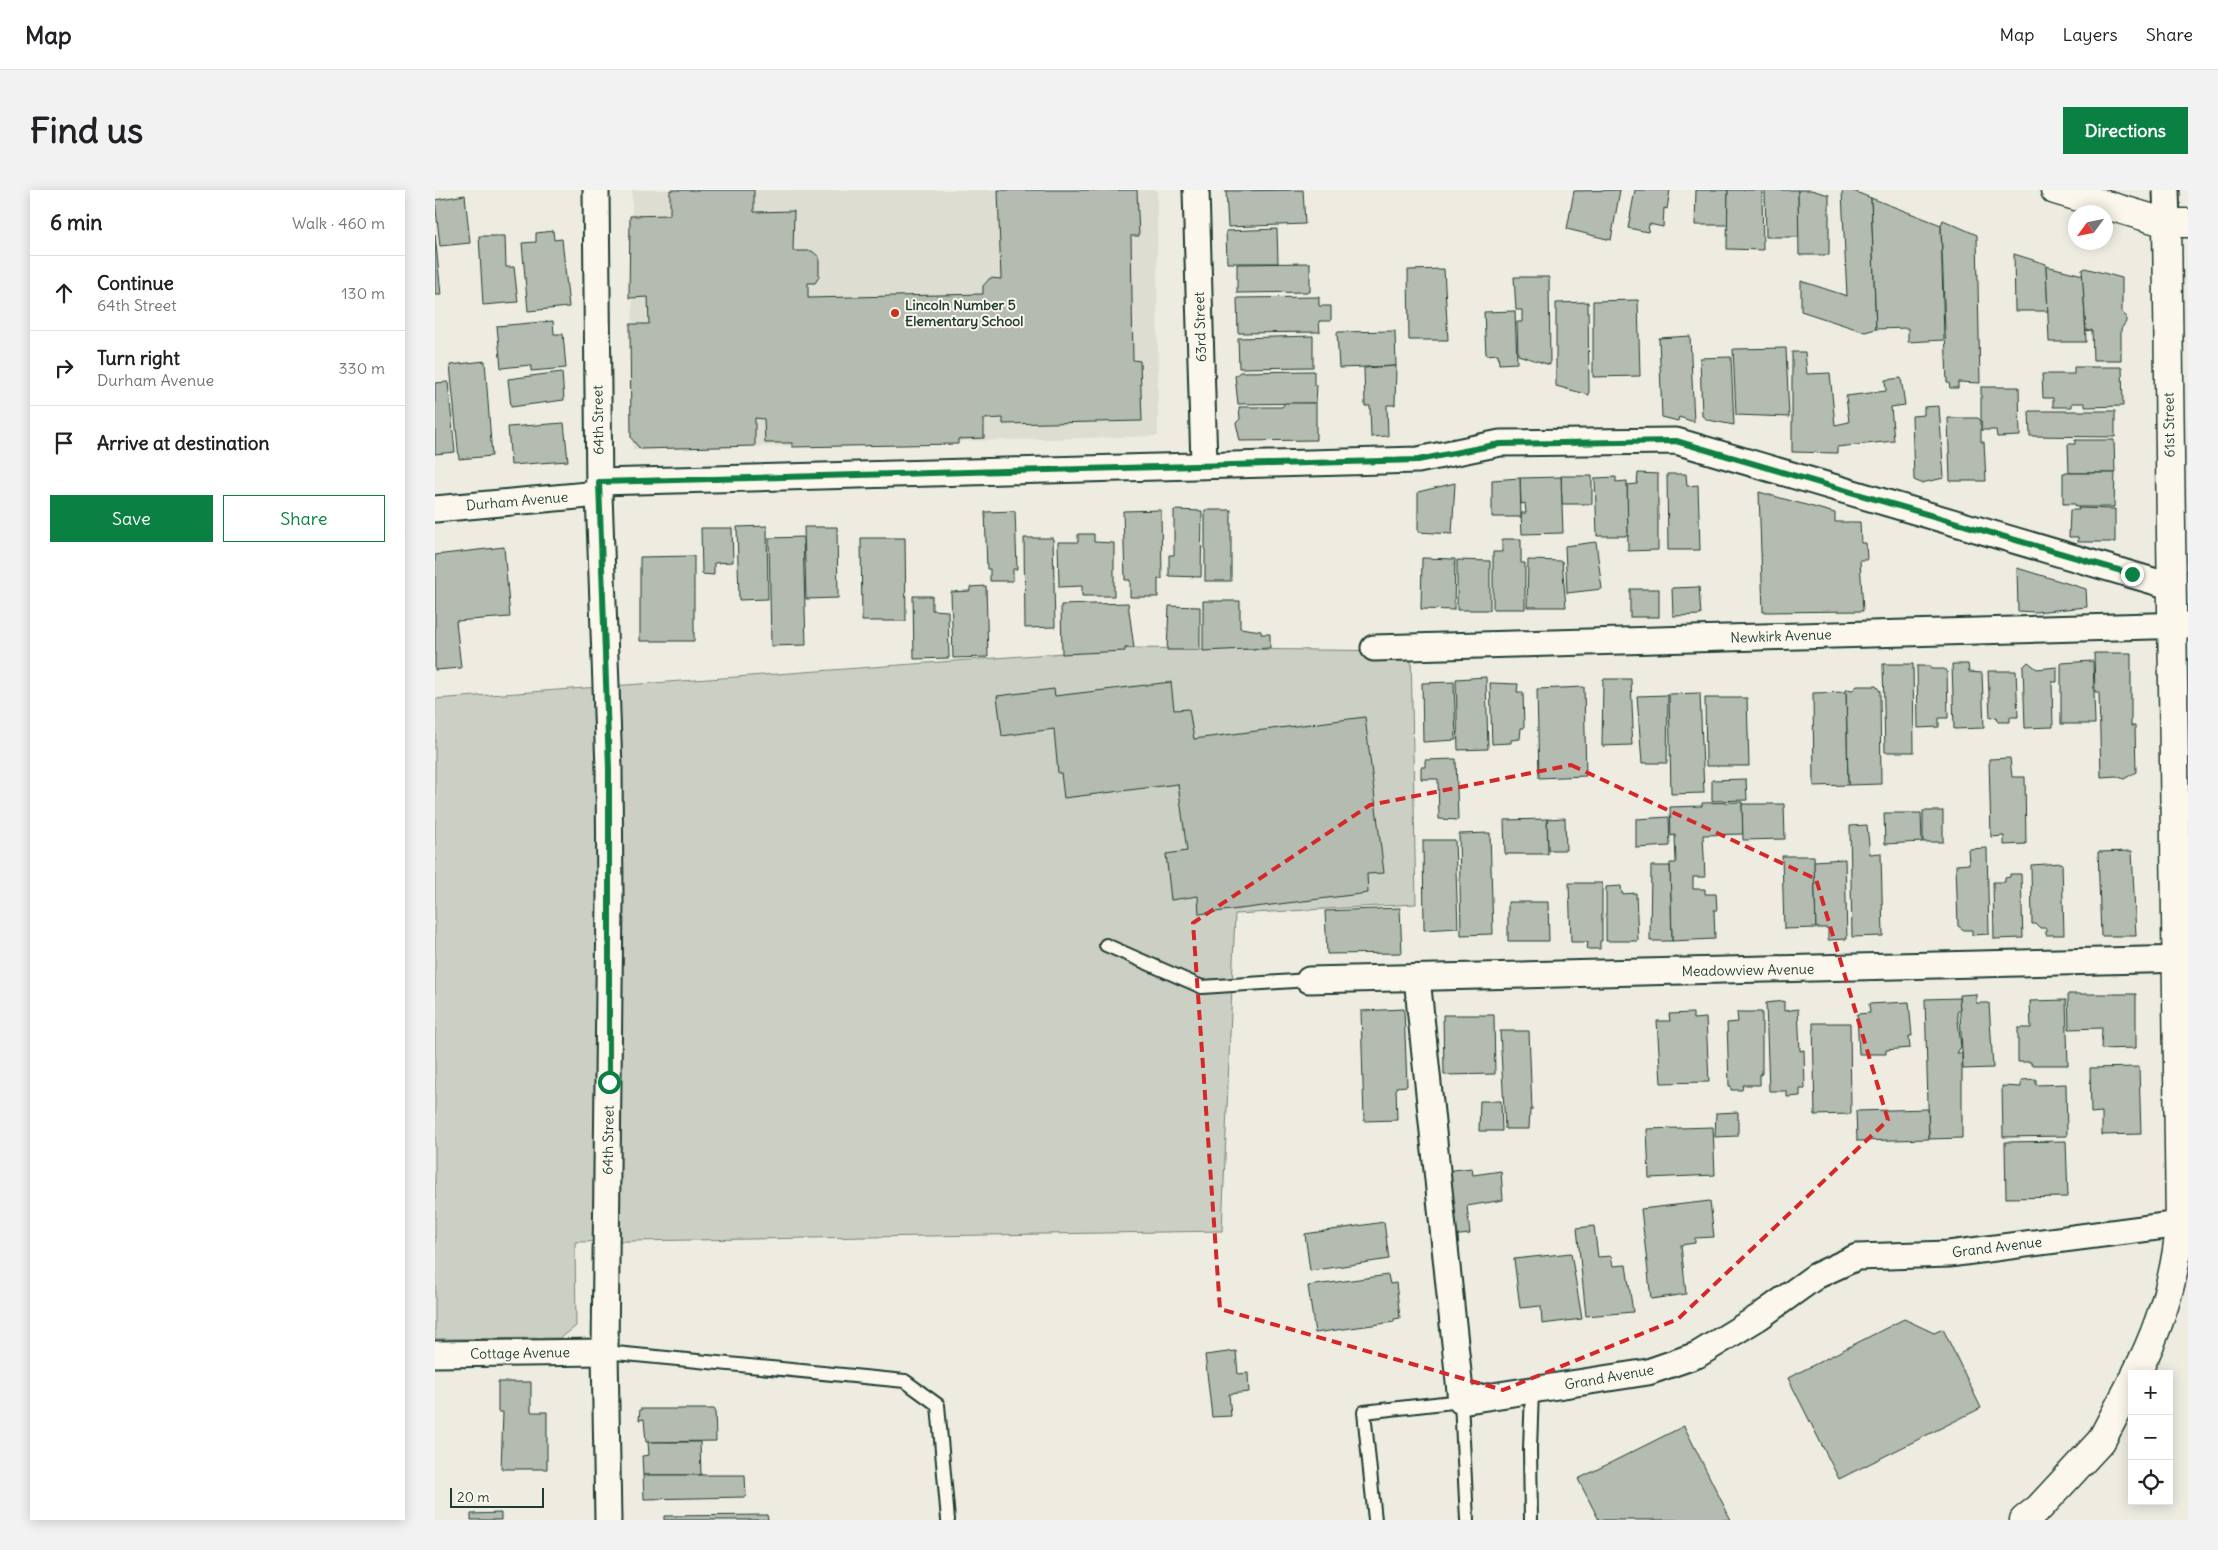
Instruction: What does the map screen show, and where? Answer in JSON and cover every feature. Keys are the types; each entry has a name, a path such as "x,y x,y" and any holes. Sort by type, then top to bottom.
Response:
{"street":[{"name":"64th Street","path":"596,190 599,488 609,768 610,890 605,1352 608,1520"},
{"name":"63rd Street","path":"1196,190 1205,464"},
{"path":"2055,190 2177,223"},
{"name":"61st Street","path":"2138,1370 2149,1348 2168,1295 2178,1248 2180,1224 2182,960 2180,625 2170,586 2177,223 2166,190"},
{"name":"Durham Avenue","path":"435,509 599,488 1205,464 1418,460 1500,444 1676,441 2170,586"},
{"name":"Newkirk Avenue","path":"1374,648 2180,625"},
{"name":"Meadowview Avenue","path":"1309,980 2182,960"},
{"path":"1417,978 1461,1401"},
{"name":"Grand Avenue","path":"1461,1401 1648,1372 1697,1355 1759,1318 1816,1276 1857,1257 1949,1254 2180,1224"},
{"name":"Cottage Avenue","path":"435,1354 605,1352"},
{"path":"2024,1520 2039,1508 2101,1441 2128,1390"}],"lane":[{"path":"1106,945 1202,987 1309,980"},
{"path":"605,1352 905,1381 938,1405 948,1520"},
{"path":"1531,1520 1530,1449 1533,1390"},
{"path":"1375,1520 1364,1412 1461,1401 1467,1520"}],"highlighted area":[{"path":"1571,765 1816,879 1888,1120 1678,1319 1503,1390 1220,1309 1193,923 1370,805"}],"shaded area":[{"name":"Lincoln Number 5 Elementary School","path":"632,190 1157,190 1158,436 633,450"},
{"path":"1132,648 1411,651 1416,904 1235,914 1222,1231 575,1242 576,1326 561,1338 435,1339 435,699"}],"building":[{"name":"Lincoln Number 5 Elementary School","path":"670,190 754,190 754,212 794,211 793,251 812,251 819,257 819,277 815,283 808,283 808,298 983,294 983,286 990,278 1001,279 998,190 1137,190 1139,236 1131,236 1133,360 1140,361 1142,421 1003,424 1003,418 984,419 984,438 958,439 958,444 792,447 792,443 765,443 764,419 755,418 755,446 640,449 631,438 630,324 649,324 648,297 629,298 630,216 670,215"},
{"path":"1303,190 1305,224 1228,227 1226,191"},
{"path":"1620,190 1611,240 1567,229 1574,191"},
{"path":"1635,190 1670,190 1667,209 1664,208 1663,227 1649,224 1648,232 1628,228"},
{"path":"1696,190 1728,190 1728,225 1695,225"},
{"path":"1728,190 1762,190 1763,250 1727,249"},
{"path":"1765,190 1798,190 1799,237 1766,237"},
{"path":"1798,190 1811,190 1829,195 1829,255 1799,255"},
{"path":"1851,190 1871,198 1876,329 1865,332 1801,311 1801,281 1847,296 1842,192"},
{"path":"465,195 470,243 440,246 435,200"},
{"path":"1871,198 1941,225 1944,340 1908,342 1908,328 1876,329"},
{"path":"1943,220 1977,235 1980,383 1958,382 1958,388 1950,388 1949,383 1947,383 1941,225"},
{"path":"1277,229 1278,263 1227,263 1226,231"},
{"path":"553,231 554,240 562,239 569,307 528,311 522,243 536,242 536,233"},
{"path":"435,234 441,295 435,295"},
{"path":"479,236 505,236 506,267 514,267 518,302 483,305"},
{"path":"2014,254 2046,264 2048,311 2015,311"},
{"path":"1310,263 1310,292 1237,293 1237,264"},
{"path":"2046,266 2083,275 2086,342 2049,342"},
{"path":"2085,268 2122,278 2122,313 2126,316 2126,322 2121,329 2121,360 2093,360 2092,330 2086,331 2082,270"},
{"path":"1444,269 1448,340 1409,340 1408,270"},
{"path":"1514,277 1549,277 1550,365 1518,355 1517,322 1522,322 1522,310 1516,310"},
{"path":"1319,297 1319,306 1331,306 1331,321 1319,321 1320,332 1238,333 1237,298"},
{"path":"1638,300 1640,376 1593,377 1593,301"},
{"path":"1588,302 1589,395 1556,386 1556,303"},
{"path":"1515,311 1517,363 1499,364 1498,354 1486,355 1484,312"},
{"path":"553,321 554,334 563,334 566,368 531,371 531,365 501,368 497,326"},
{"path":"1395,331 1396,366 1339,368 1337,332"},
{"path":"1313,336 1313,367 1239,368 1238,338"},
{"path":"1690,336 1694,422 1679,417 1678,421 1662,417 1659,338"},
{"path":"1786,348 1789,417 1736,415 1733,349"},
{"path":"1792,352 1805,352 1807,374 1830,373 1835,425 1849,422 1846,396 1886,391 1885,380 1901,378 1905,405 1891,407 1894,441 1837,447 1837,453 1792,452"},
{"path":"1731,357 1734,425 1708,420 1702,416 1700,358"},
{"path":"485,361 492,456 459,459 450,365"},
{"path":"1396,366 1395,405 1387,405 1388,436 1371,437 1370,406 1365,406 1364,368"},
{"path":"2074,367 2122,367 2123,406 2085,407 2085,403 2072,403 2072,407 2053,407 2053,398 2043,398 2042,374 2074,374"},
{"path":"1314,371 1314,385 1317,385 1316,403 1238,404 1235,376 1240,372"},
{"path":"562,372 564,400 511,407 508,379"},
{"path":"448,382 455,452 435,454 435,383"},
{"path":"1981,387 2019,387 2020,436 1997,437 1996,430 1981,430"},
{"path":"1285,403 1316,403 1316,440 1240,441 1236,423 1240,419 1239,407 1282,407"},
{"path":"1939,406 1944,478 1921,483 1914,480 1912,416 1924,415 1924,407"},
{"path":"2029,411 2115,411 2115,437 2030,436"},
{"path":"1948,418 1978,418 1981,421 1981,442 1984,442 1986,481 1950,481"},
{"path":"564,423 568,461 511,465 508,427"},
{"path":"2075,440 2114,440 2115,473 2069,473 2068,444 2075,444"},
{"path":"1638,473 1658,474 1658,550 1628,551 1627,485 1637,484"},
{"path":"2063,473 2115,473 2114,507 2076,507 2075,504 2063,504"},
{"path":"1667,474 1686,474 1687,486 1698,485 1700,550 1668,550"},
{"path":"1561,476 1592,476 1592,504 1562,504"},
{"path":"1561,477 1563,533 1522,534 1521,513 1526,513 1525,503 1521,504 1520,478"},
{"path":"1616,477 1616,482 1627,481 1628,536 1597,536 1595,478"},
{"path":"1520,478 1521,517 1492,517 1492,480"},
{"path":"1455,483 1452,534 1418,532 1418,492"},
{"path":"1759,492 1835,513 1835,522 1860,522 1861,543 1866,543 1867,560 1860,560 1863,611 1763,612"},
{"path":"2078,508 2115,509 2115,542 2078,542 2078,537 2069,537 2070,510 2079,510"},
{"path":"1161,510 1162,579 1158,579 1158,597 1130,597 1130,580 1125,580 1123,511"},
{"path":"1174,510 1202,511 1201,577 1169,576 1169,555 1174,555"},
{"path":"1205,510 1231,510 1231,581 1205,581"},
{"path":"1015,511 1017,569 1013,569 1013,581 990,581 990,569 987,569 985,512"},
{"path":"767,526 768,599 739,600 737,527"},
{"path":"804,527 837,527 838,598 806,599"},
{"path":"701,528 732,528 733,562 714,563 714,575 702,574"},
{"path":"1078,534 1094,534 1094,542 1114,543 1114,596 1082,596 1082,586 1059,587 1058,542 1078,542"},
{"path":"803,537 806,645 771,646 769,538"},
{"path":"861,538 905,538 906,621 862,621"},
{"path":"1024,538 1053,538 1055,627 1025,628"},
{"path":"1502,539 1521,539 1521,563 1525,563 1525,609 1493,609 1493,552 1502,552"},
{"path":"1596,542 1602,589 1567,593 1565,546"},
{"path":"504,547 510,617 456,621 461,668 435,670 435,555"},
{"path":"694,556 694,641 640,641 640,557"},
{"path":"1422,558 1455,559 1454,610 1421,609"},
{"path":"1457,560 1490,561 1490,610 1457,610"},
{"path":"1528,560 1562,561 1566,607 1527,607"},
{"path":"2017,568 2086,589 2087,607 2035,612 2018,611"},
{"path":"986,586 988,657 953,658 951,592 970,591 970,587"},
{"path":"1699,587 1701,615 1673,616 1672,588"},
{"path":"1630,589 1659,589 1659,617 1630,617"},
{"path":"913,596 932,596 932,610 948,611 949,658 914,659"},
{"path":"1203,601 1240,601 1240,628 1261,631 1261,634 1270,634 1270,648 1203,651"},
{"path":"1128,603 1134,648 1125,648 1125,651 1062,654 1061,605"},
{"path":"1169,606 1200,607 1200,650 1167,650"},
{"path":"2094,653 2131,653 2131,726 2135,726 2136,772 2124,779 2116,776 2101,777 2099,692 2095,692"},
{"path":"2093,661 2095,724 2061,724 2061,663"},
{"path":"2028,662 2037,669 2057,667 2057,682 2052,682 2053,727 2025,728 2023,667"},
{"path":"1883,664 1913,664 1914,752 1885,752"},
{"path":"1952,664 1968,664 1969,672 1982,673 1984,728 1954,729"},
{"path":"1917,666 1931,666 1931,669 1944,669 1947,671 1948,718 1939,718 1939,727 1918,728"},
{"path":"1988,671 2016,671 2018,717 2010,717 2010,722 1998,722 1997,717 1990,718"},
{"path":"1486,677 1488,749 1458,750 1456,679"},
{"path":"1603,679 1631,679 1632,745 1602,746"},
{"path":"1171,682 1174,710 1189,709 1194,739 1365,717 1384,873 1367,874 1368,893 1199,914 1198,896 1171,900 1166,854 1187,851 1178,784 1064,798 1061,773 1058,773 1054,729 1002,736 997,696 1054,689 1055,696"},
{"path":"1454,682 1456,740 1423,742 1422,683"},
{"path":"1490,683 1518,684 1517,692 1523,692 1524,728 1521,728 1520,739 1511,740 1511,743 1492,744"},
{"path":"1857,686 1876,686 1880,691 1881,784 1848,785 1846,689 1853,690"},
{"path":"1584,687 1586,776 1539,778 1537,689"},
{"path":"1846,692 1848,785 1814,786 1813,693"},
{"path":"1700,693 1704,793 1671,794 1669,694"},
{"path":"1668,695 1667,763 1642,763 1637,696"},
{"path":"1705,698 1747,698 1749,766 1706,766"},
{"path":"2010,758 2012,777 2025,777 2026,844 2004,845 2004,836 1991,837 1989,759"},
{"path":"1456,759 1458,820 1439,819 1438,779 1421,779 1421,767 1425,767 1425,760"},
{"path":"1746,779 1747,800 1712,801 1712,780"},
{"path":"1742,802 1743,834 1703,835 1705,877 1693,877 1693,889 1705,889 1705,894 1716,894 1717,910 1714,910 1715,939 1672,941 1670,863 1676,863 1675,835 1671,836 1670,807 1702,806 1702,803"},
{"path":"1742,804 1784,804 1785,839 1743,840"},
{"path":"1923,811 1943,811 1943,842 1923,842"},
{"path":"1884,813 1921,813 1922,842 1885,844"},
{"path":"1669,817 1670,846 1636,848 1636,819"},
{"path":"1565,818 1566,850 1548,850 1547,819"},
{"path":"1547,819 1548,854 1505,854 1504,820"},
{"path":"1867,825 1870,854 1881,853 1883,936 1852,937 1850,826"},
{"path":"1490,833 1493,934 1461,935 1459,834"},
{"path":"1423,840 1455,840 1458,928 1424,930"},
{"path":"1987,848 1989,934 1972,935 1972,930 1964,930 1958,926 1956,865 1969,864 1968,849"},
{"path":"2132,851 2136,936 2101,936 2098,852"},
{"path":"1782,856 1814,856 1816,928 1784,929"},
{"path":"1845,859 1847,939 1828,940 1828,928 1816,928 1814,861"},
{"path":"2062,863 2064,935 2046,935 2046,928 2040,928 2036,924 2032,924 2031,865"},
{"path":"1651,866 1670,866 1672,941 1650,941"},
{"path":"2010,874 2021,874 2023,938 1994,939 1993,882 2005,882 2005,878 2010,877"},
{"path":"1569,883 1602,883 1602,941 1600,941 1600,949 1587,949 1588,942 1571,942"},
{"path":"1621,886 1622,894 1636,893 1638,941 1606,941 1606,887"},
{"path":"1508,902 1548,902 1549,941 1508,941"},
{"path":"1400,908 1402,953 1327,954 1325,911"},
{"path":"1976,994 1976,1003 1989,1003 1993,1068 1963,1069 1959,995"},
{"path":"2068,994 2136,994 2136,1048 2101,1049 2102,1028 2069,1029"},
{"path":"1959,998 1960,1010 1957,1012 1961,1047 1957,1053 1962,1053 1962,1138 1929,1139 1925,999"},
{"path":"2066,1000 2068,1065 2031,1065 2031,1062 2018,1062 2018,1028 2031,1028 2030,1001"},
{"path":"1784,1001 1784,1011 1798,1009 1800,1051 1804,1050 1805,1089 1800,1089 1800,1096 1787,1097 1787,1091 1769,1091 1766,1003"},
{"path":"1909,1002 1912,1036 1909,1036 1910,1048 1886,1050 1886,1054 1859,1054 1857,1014 1870,1013 1869,1004"},
{"path":"1404,1009 1407,1086 1396,1087 1397,1120 1364,1121 1361,1011"},
{"path":"1737,1012 1762,1012 1762,1074 1760,1074 1760,1085 1743,1085 1742,1090 1731,1090 1731,1086 1729,1086 1727,1023 1738,1022"},
{"path":"1693,1013 1693,1019 1706,1018 1709,1082 1661,1083 1657,1021 1670,1021 1669,1014"},
{"path":"1443,1015 1494,1015 1495,1074 1444,1075"},
{"path":"1813,1023 1850,1023 1851,1114 1815,1115"},
{"path":"1500,1031 1529,1031 1532,1110 1530,1110 1529,1129 1505,1129"},
{"path":"2139,1067 2141,1134 2102,1135 2102,1112 2091,1113 2090,1068"},
{"path":"2036,1079 2036,1085 2066,1084 2067,1136 2003,1137 2002,1086 2021,1087 2021,1080"},
{"path":"1480,1101 1501,1101 1502,1131 1479,1131"},
{"path":"1928,1109 1929,1139 1857,1141 1856,1111"},
{"path":"1738,1112 1738,1136 1715,1137 1716,1113"},
{"path":"1713,1127 1715,1175 1649,1178 1647,1129"},
{"path":"2066,1141 2068,1197 2006,1198 2005,1142"},
{"path":"1472,1168 1473,1175 1501,1171 1503,1200 1467,1206 1470,1234 1450,1236 1444,1171"},
{"path":"1710,1201 1714,1237 1695,1238 1695,1243 1681,1245 1686,1294 1651,1299 1641,1209"},
{"path":"1384,1222 1389,1259 1310,1271 1305,1234"},
{"path":"1594,1226 1598,1257 1611,1256 1613,1266 1626,1265 1633,1312 1586,1316 1577,1228"},
{"path":"1571,1253 1582,1319 1542,1324 1541,1306 1520,1308 1514,1259"},
{"path":"1388,1275 1390,1284 1396,1283 1400,1318 1394,1319 1394,1322 1315,1333 1308,1286"},
{"path":"1904,1319 1934,1333 1943,1329 1981,1408 1839,1479 1788,1378"},
{"path":"1236,1351 1238,1374 1248,1373 1249,1392 1229,1394 1231,1416 1212,1417 1205,1355"},
{"path":"498,1382 531,1382 531,1412 547,1412 547,1469 501,1469 503,1412 498,1412"},
{"path":"640,1409 715,1409 716,1441 646,1442 644,1419 639,1420"},
{"path":"1684,1426 1731,1520 1599,1520 1578,1479"},
{"path":"648,1442 700,1442 701,1475 643,1475 642,1456 649,1455"},
{"path":"643,1475 745,1475 746,1497 644,1499"},
{"path":"501,1513 501,1520 471,1520 471,1514"},
{"path":"767,1515 768,1520 664,1520 664,1516"}],"place":[{"name":"Lincoln Number 5 Elementary School","path":"895,313"}],"route":[{"path":"609,1082 609,768 599,482 1205,464 1418,460 1500,444 1676,441 2132,574"}]}
